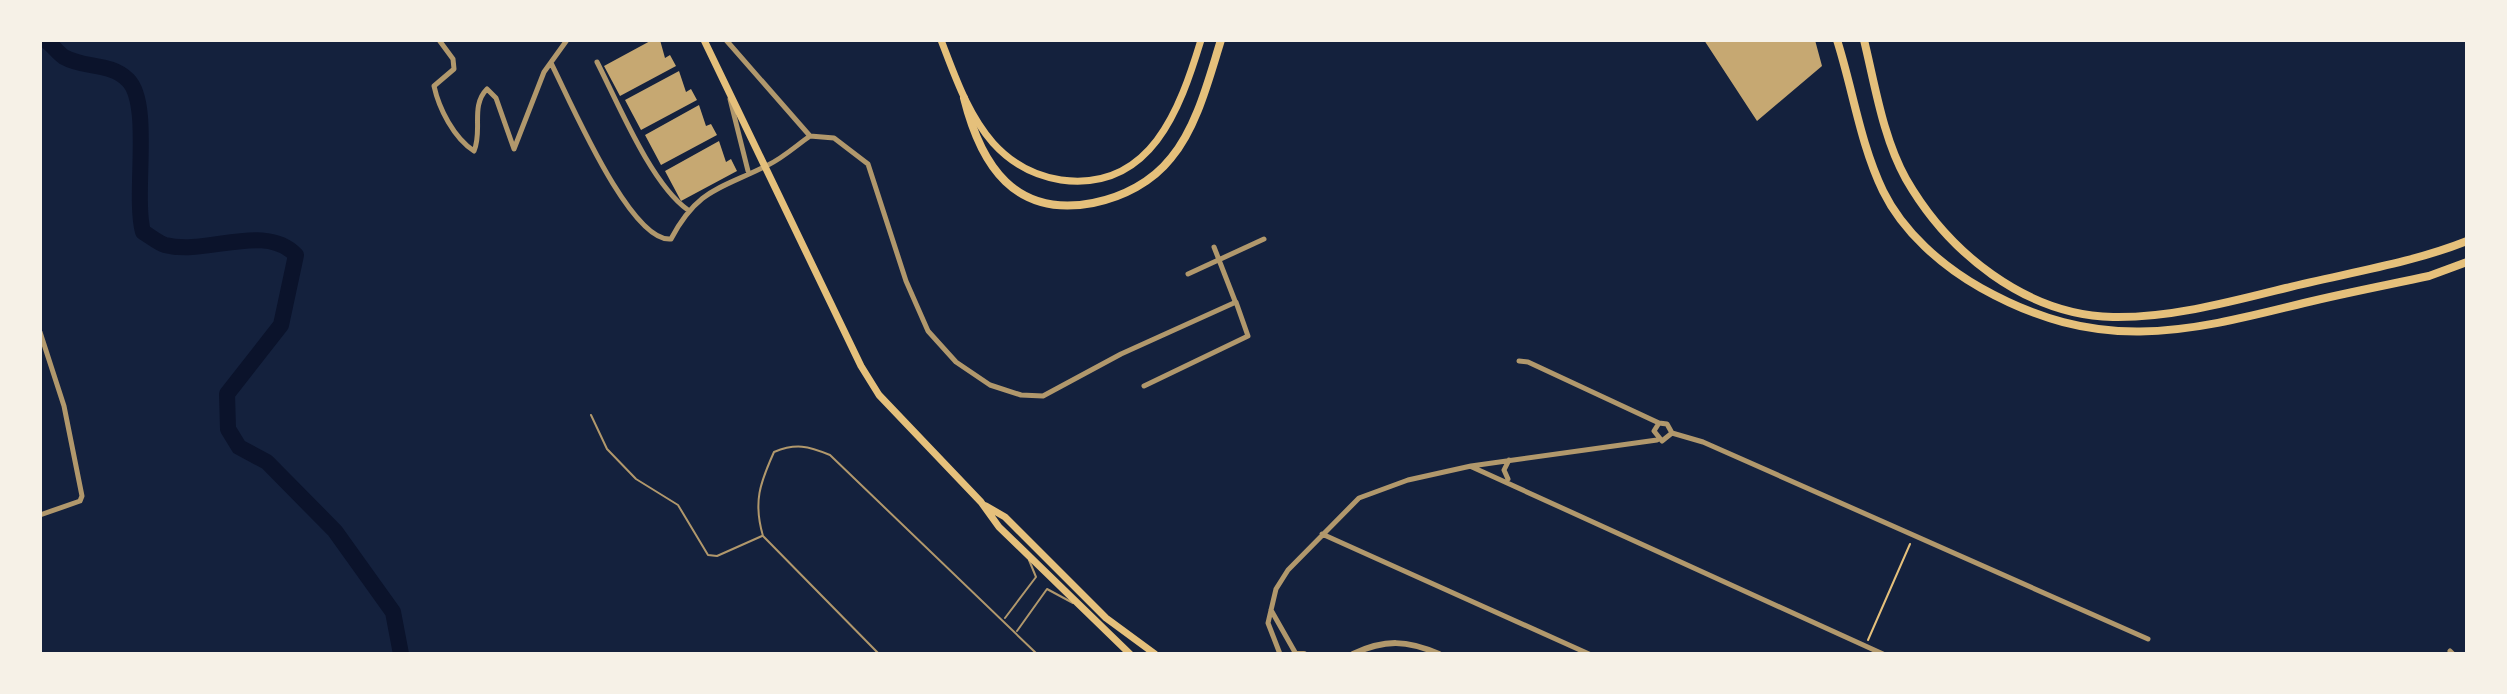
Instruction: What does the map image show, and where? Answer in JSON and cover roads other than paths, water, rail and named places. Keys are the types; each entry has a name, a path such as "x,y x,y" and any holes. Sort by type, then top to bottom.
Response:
{"highway":[{"path":"964,98 979,149 996,172 1019,193 1032,200 1060,206 1104,201 1142,184 1172,157 1193,118 1221,40"},
{"path":"1837,40 1864,141 1884,193 1919,241 1955,274 2042,317 2109,332 2183,330 2429,276 2467,262"},
{"path":"1864,40 1881,111 1905,177 1949,238 2012,288 2043,302 2111,317 2148,315 2254,296 2418,257 2467,241"}],"main road":[{"path":"704,40 861,366 889,406 1025,552 1130,654"},
{"path":"941,40 964,98 995,145 1025,168 1075,181 1107,177 1135,163 1163,134 1184,90 1201,40"},
{"path":"981,502 1005,517 1106,618 1155,654"}],"street":[{"path":"439,40 453,59 454,69 434,86 437,99 447,120 474,151 478,102 482,93 487,89 496,98 514,149 534,92 567,40"},
{"path":"726,40 810,136"},
{"path":"597,62 636,139 663,183 688,210"},
{"path":"551,63 612,183 647,230 658,238 671,239 698,198 748,171 765,167 810,136 834,138 868,164 906,281 928,331 956,362 990,385 1021,395 1043,396 1121,354 1235,301"},
{"path":"728,87 748,171"},
{"path":"1188,274 1264,239"},
{"path":"1144,386 1248,336 1214,247"},
{"path":"40,332 64,406 82,496 80,501 40,515"},
{"path":"1280,654 1268,623 1288,570 1359,498 1408,480 1471,466 1668,439 1672,433 1670,426 1528,362 1519,361"},
{"path":"1658,440 1654,431 1659,423"},
{"path":"1672,433 1703,442 2148,639"},
{"path":"1509,482 1504,470 1510,460"},
{"path":"1471,466 1883,654"},
{"path":"1322,534 1589,654"},
{"path":"1271,609 1295,654 1304,654"},
{"path":"1353,654 1383,642 1402,641 1439,654"}],"lane":[{"path":"591,415 607,449 636,479 678,505 708,555 717,556 763,536"},
{"path":"879,654 763,536 756,514 757,488 774,452 792,445 809,446 830,455 1037,654"},
{"path":"1004,620 1036,577 1025,552"},
{"path":"1017,632 1047,589 1081,608"}],"waterway":[{"path":"46,40 72,61 121,74 135,92 141,129 140,216 143,232 162,244 181,247 268,241 296,255 281,325 227,394 228,429 239,447 267,462 335,531 393,612 401,654"}]}
